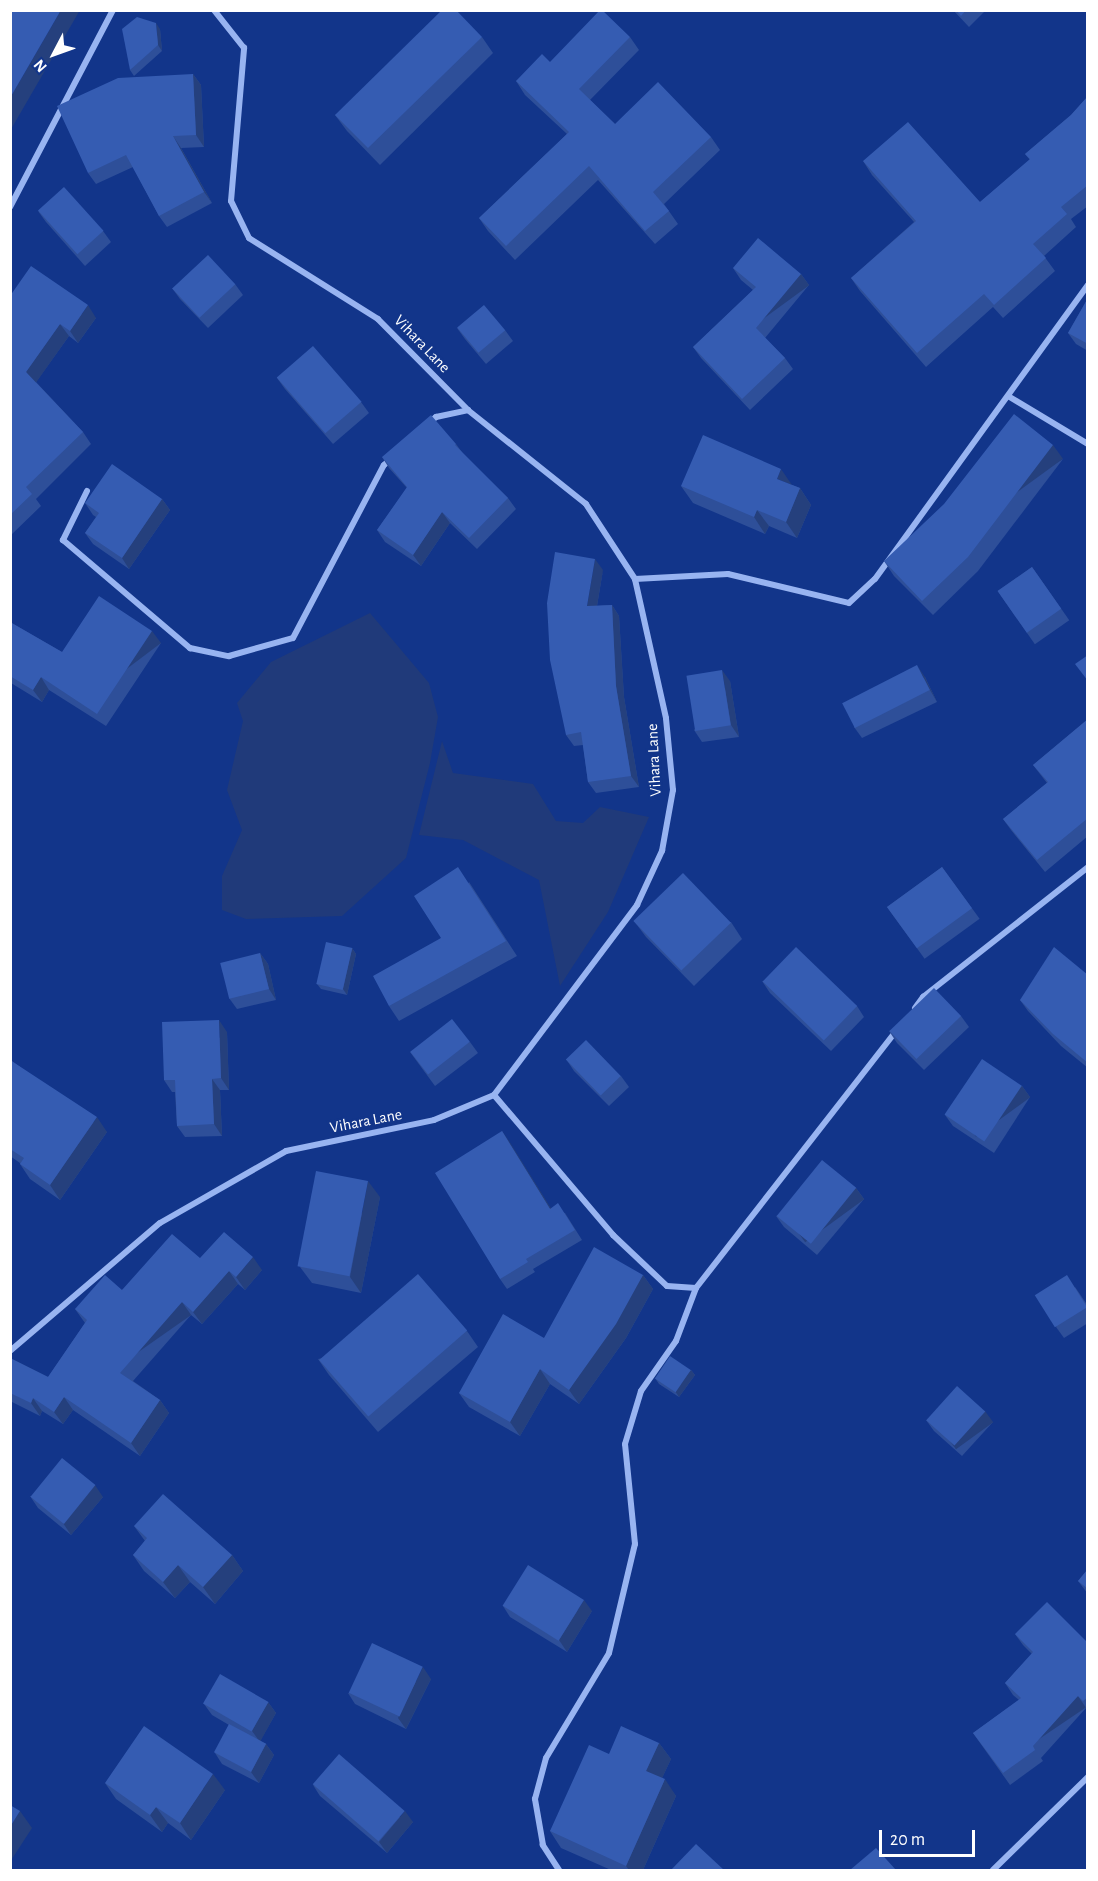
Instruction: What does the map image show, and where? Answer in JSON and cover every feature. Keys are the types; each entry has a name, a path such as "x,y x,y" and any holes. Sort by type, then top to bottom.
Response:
{"street":[{"path":"10,207 113,10"},
{"name":"Vihara Lane","path":"10,1351 160,1223 286,1151 435,1120 494,1095 637,905 662,851 673,790 666,718 634,579 586,504 468,410 378,319 249,238 231,201 244,48 214,10"},
{"path":"634,579 728,573 849,603 875,579 1088,285"},
{"path":"1008,396 1088,444"},
{"path":"427,425 436,417 468,410"},
{"path":"87,491 63,540 190,648 229,656 293,638 384,465 401,449"},
{"path":"908,1016 923,997 1088,867"},
{"path":"559,1870 543,1845 535,1799 546,1758 609,1653 635,1544 625,1444 641,1391 676,1341 696,1288 901,1025"},
{"path":"494,1095 628,1249 667,1286 696,1288"},
{"path":"993,1870 1088,1777"}],"water":[{"path":"370,613 429,683 438,717 430,763 406,858 342,916 246,919 222,910 222,876 242,830 227,790 243,721 237,703 271,662"},
{"path":"442,741 453,773 533,784 556,821 583,823 600,807 649,817 608,912 560,986 539,880 463,840 419,835"}],"building":[{"path":"10,10 61,10 10,98"},
{"path":"442,10 456,10 482,37 368,148 335,115"},
{"path":"600,10 630,37 579,89 615,124 658,82 711,137 653,192 669,211 645,231 589,166 506,246 479,218 569,132 516,81 542,54 550,62"},
{"path":"956,10 966,10 961,16"},
{"path":"137,17 156,23 158,45 130,70 122,29"},
{"path":"193,74 196,135 173,136 204,192 159,216 126,155 88,173 57,106 118,78"},
{"path":"1088,96 1088,185 1061,207 1067,214 1033,244 1046,258 994,305 984,294 917,353 851,278 916,221 863,161 908,122 980,202 1030,159 1025,154 1071,115"},
{"path":"64,187 103,231 77,254 38,210"},
{"path":"758,238 801,274 756,328 785,358 742,399 693,347 756,287 733,268"},
{"path":"208,255 235,284 199,318 172,288"},
{"path":"31,266 88,305 70,331 60,324 26,372 83,432 26,487 32,494 10,515 10,296"},
{"path":"1088,298 1088,344 1068,333"},
{"path":"484,305 505,330 478,353 457,327"},
{"path":"313,346 362,402 325,433 277,377"},
{"path":"1014,414 1053,445 968,557 922,601 884,561 944,504"},
{"path":"431,415 455,445 508,498 469,538 442,512 413,555 377,530 407,487 382,457"},
{"path":"703,435 781,469 777,479 800,488 786,522 757,510 754,517 681,486"},
{"path":"112,464 162,499 122,558 85,533 99,513 85,503"},
{"path":"555,552 595,559 587,606 612,605 616,686 631,776 588,782 581,732 566,735 550,660 547,603"},
{"path":"1032,567 1061,609 1027,633 998,591"},
{"path":"99,596 152,631 97,714 41,677 33,690 10,676 10,622 62,652"},
{"path":"1088,655 1088,681 1075,664"},
{"path":"917,665 930,690 855,728 842,703"},
{"path":"722,670 731,725 695,731 686,676"},
{"path":"1088,719 1088,818 1037,860 1003,819 1048,782 1033,765"},
{"path":"458,867 506,941 389,1006 373,976 441,938 414,896"},
{"path":"942,867 972,908 917,948 887,907"},
{"path":"683,873 731,923 681,971 633,921"},
{"path":"326,942 352,948 343,990 316,984"},
{"path":"796,947 857,1006 824,1041 763,982"},
{"path":"1054,947 1088,975 1088,1063 1053,1034 1020,1000"},
{"path":"260,953 269,989 229,999 220,963"},
{"path":"934,988 961,1016 916,1059 889,1031"},
{"path":"452,1019 470,1042 428,1074 410,1052"},
{"path":"219,1020 221,1078 212,1079 214,1124 177,1126 175,1080 164,1080 162,1022"},
{"path":"586,1040 621,1076 601,1095 566,1059"},
{"path":"982,1059 1022,1086 984,1141 945,1115"},
{"path":"10,1060 97,1117 50,1185 20,1164 24,1158 10,1149"},
{"path":"502,1131 550,1209 558,1203 575,1230 526,1259 528,1262 500,1279 435,1173"},
{"path":"822,1160 856,1188 811,1244 777,1216"},
{"path":"316,1171 368,1181 350,1276 297,1266"},
{"path":"224,1232 253,1257 236,1277 229,1271 193,1312 182,1302 120,1373 160,1400 131,1443 64,1397 54,1412 33,1398 31,1403 10,1393 10,1358 48,1377 87,1320 75,1309 105,1275 122,1290 172,1234 200,1258"},
{"path":"594,1247 643,1275 616,1324 569,1390 540,1369 510,1422 459,1393 503,1314 544,1338"},
{"path":"418,1274 467,1331 368,1417 319,1360"},
{"path":"1067,1275 1087,1307 1055,1327 1035,1295"},
{"path":"670,1356 691,1370 676,1392 655,1378"},
{"path":"957,1386 985,1411 954,1446 926,1420"},
{"path":"62,1458 95,1485 64,1524 31,1497"},
{"path":"163,1494 232,1555 203,1587 178,1565 163,1582 133,1555 147,1538 134,1526"},
{"path":"528,1565 584,1600 559,1641 503,1606"},
{"path":"1088,1569 1088,1589 1078,1581"},
{"path":"1047,1602 1088,1643 1088,1697 1083,1701 1078,1696 1033,1746 1035,1750 1003,1773 973,1733 1021,1698 1005,1683 1033,1652 1015,1634"},
{"path":"372,1643 423,1667 400,1717 349,1693"},
{"path":"220,1674 268,1702 251,1731 203,1703"},
{"path":"229,1724 266,1744 251,1772 214,1752"},
{"path":"144,1726 213,1774 180,1823 156,1807 150,1815 105,1783"},
{"path":"621,1726 659,1743 646,1771 665,1779 626,1866 550,1831 589,1745 609,1754"},
{"path":"339,1754 405,1811 378,1841 313,1784"},
{"path":"10,1805 20,1811 10,1827"},
{"path":"696,1844 724,1870 671,1870"},
{"path":"876,1848 896,1870 850,1870"}]}
